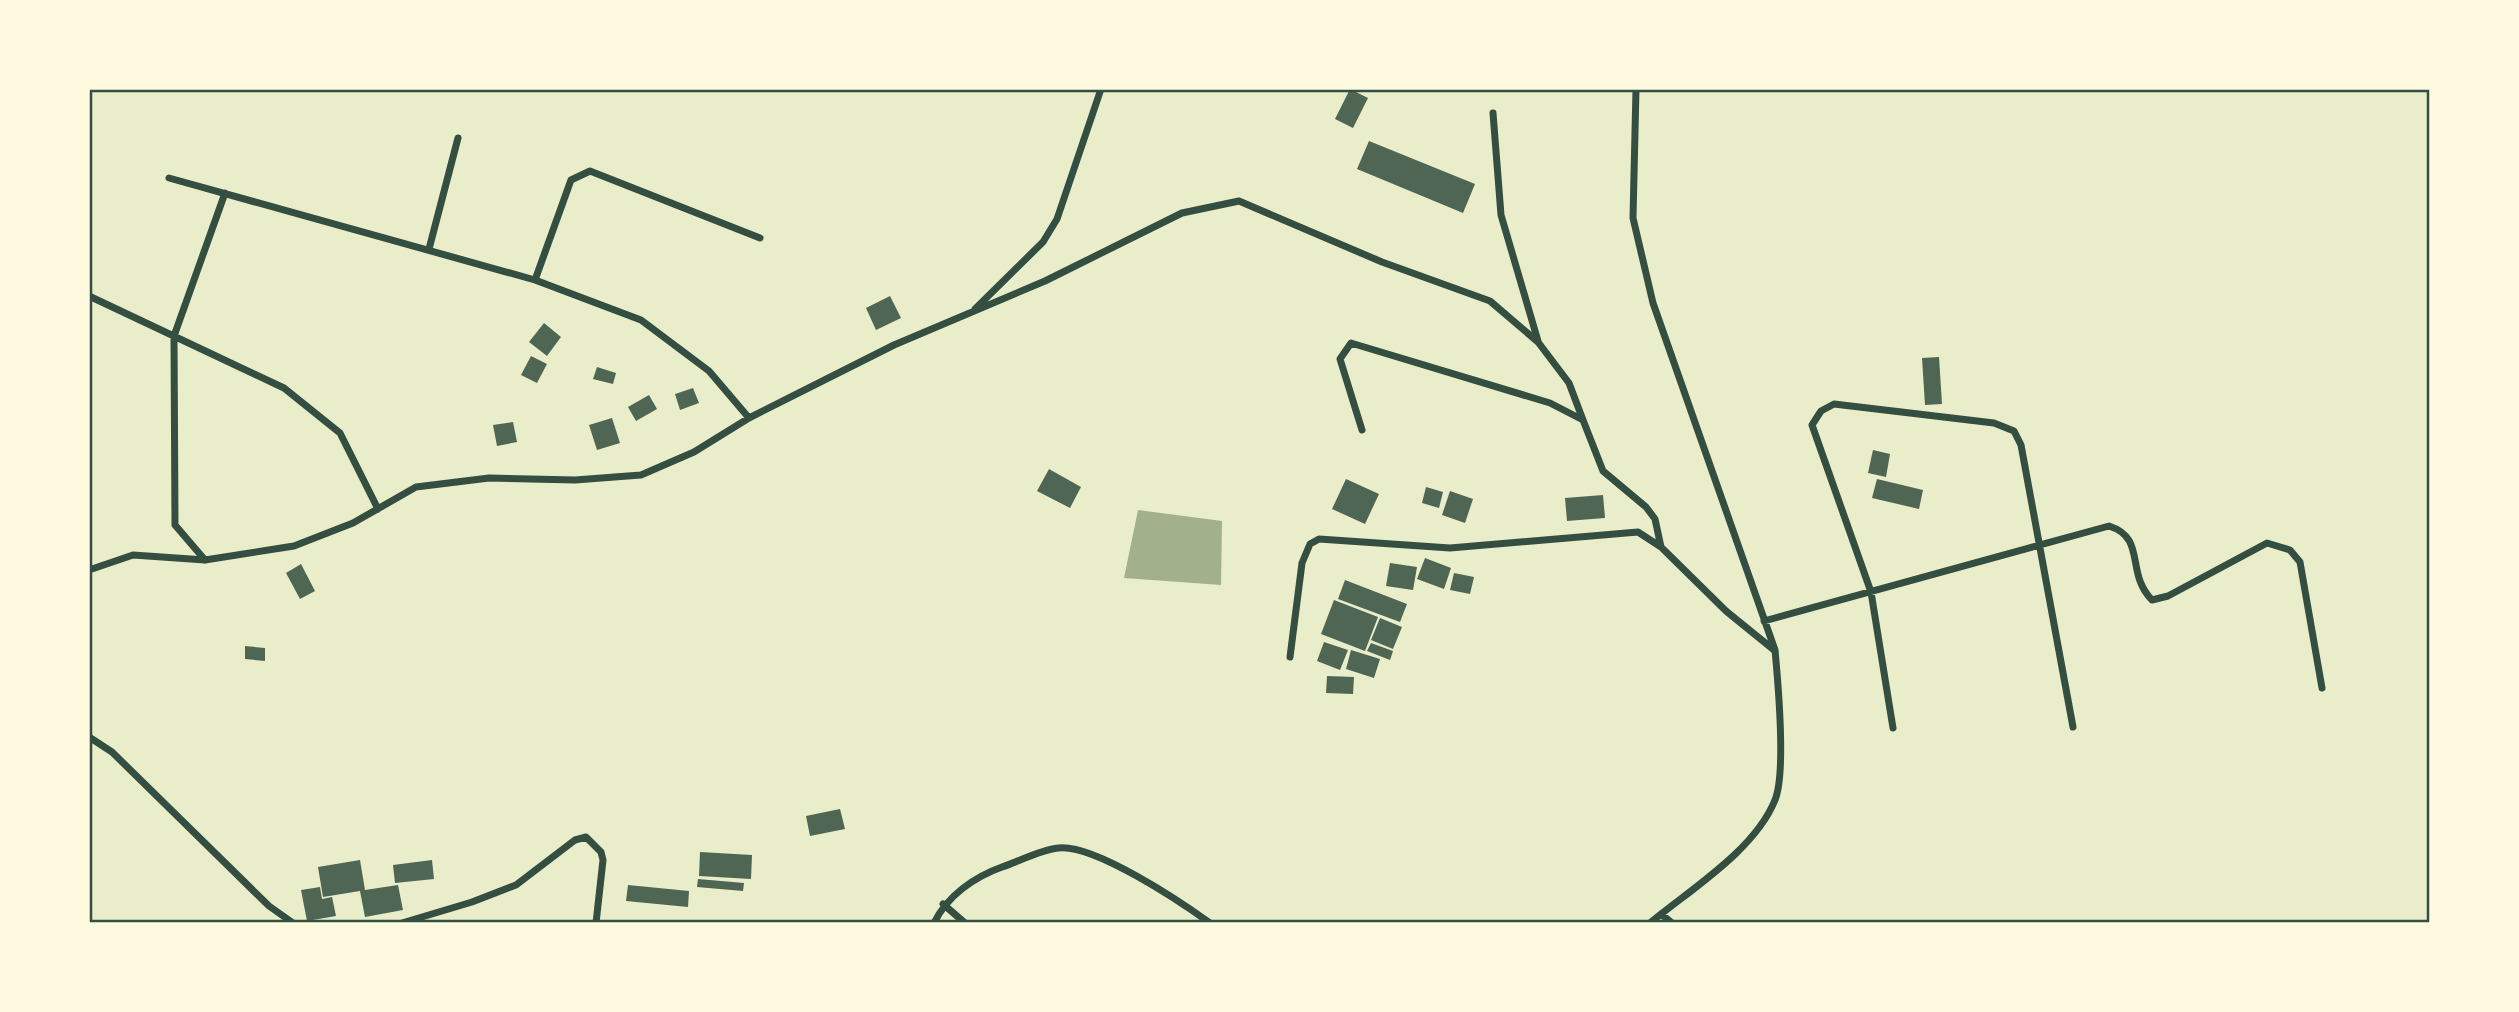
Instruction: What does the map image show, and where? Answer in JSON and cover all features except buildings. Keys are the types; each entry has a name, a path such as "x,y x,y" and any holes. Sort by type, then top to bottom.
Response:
{"street":[{"path":"972,312 1043,242 1057,219 1101,89"},
{"path":"1636,89 1635,230 1653,303 1775,650 1779,693 1776,799 1740,851 1650,923"},
{"path":"1493,113 1501,215 1538,342"},
{"path":"429,249 458,138"},
{"path":"535,280 571,180 590,171 760,238"},
{"path":"169,178 535,280 641,320 709,371 749,418"},
{"path":"205,559 175,525 174,336 225,193"},
{"path":"89,570 133,555 205,559 294,546 354,523 416,487 489,478 575,480 641,475 694,452 749,418 894,345 1045,281 1182,213 1239,201 1382,262 1490,302 1538,342 1569,383 1602,471 1646,507 1655,519 1661,547"},
{"path":"89,296 284,388 308,405 340,433 378,509"},
{"path":"1362,430 1340,359 1351,343 1550,403 1583,419"},
{"path":"1893,728 1871,592 1812,425 1821,411 1834,404 1994,423 2014,431 2021,445 2041,545 2073,727"},
{"path":"1764,621 2109,526 2121,530 2130,538 2141,588 2152,600 2168,596 2267,543 2290,550 2300,562 2322,688"},
{"path":"1290,657 1302,563 1310,544 1319,540 1450,548 1638,532 1661,547 1727,611 1775,650"},
{"path":"89,737 112,752 269,905 293,923"},
{"path":"402,923 472,902 516,885 575,840 586,837 601,852 603,860 596,923"},
{"path":"934,923 943,904 984,873 1059,847 1089,855 1162,888 1210,923"},
{"path":"943,904 965,923"},
{"path":"1661,914 1672,923"}],"shaded area":[{"path":"1138,510 1222,521 1221,585 1124,578"}]}
